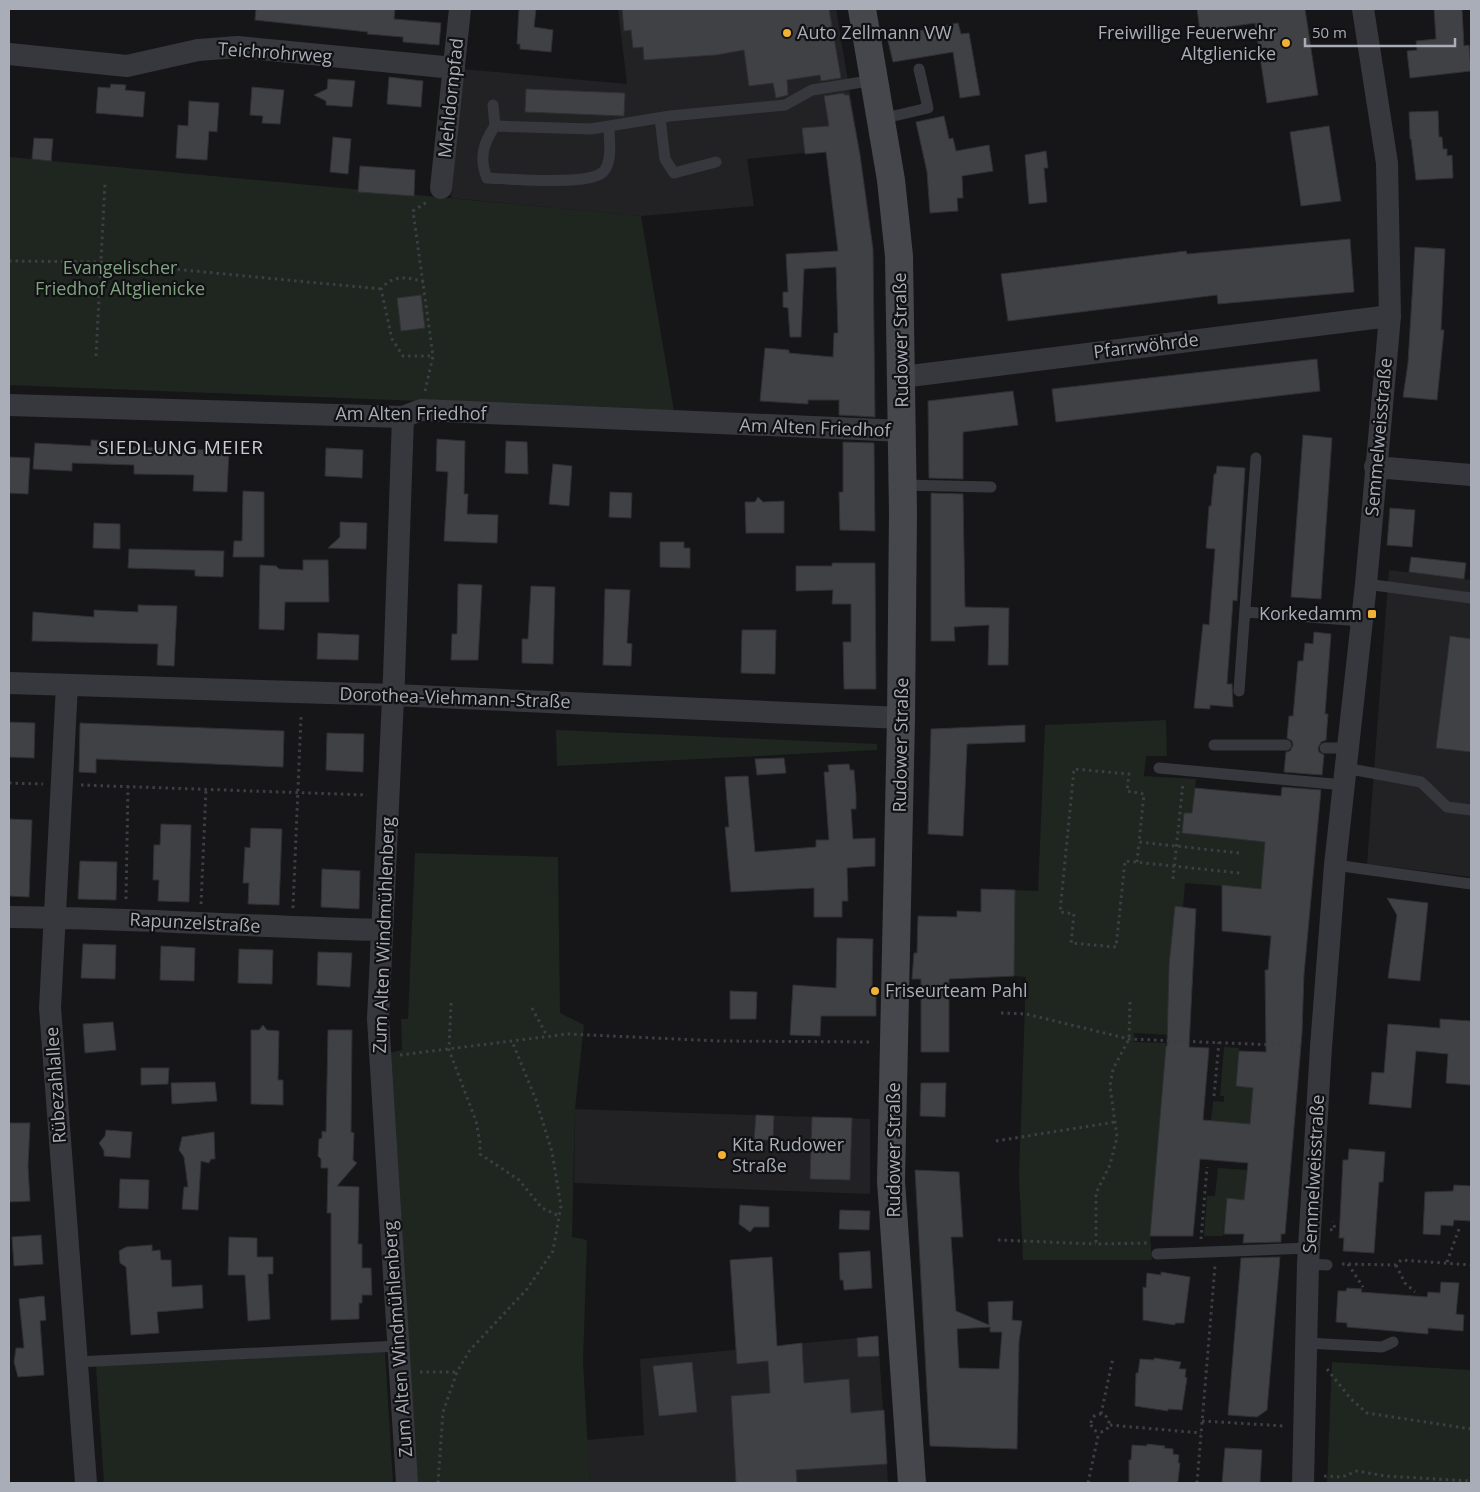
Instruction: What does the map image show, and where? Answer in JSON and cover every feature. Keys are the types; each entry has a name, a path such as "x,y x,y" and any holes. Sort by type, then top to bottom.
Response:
{"street":[{"name":"Mehldornpfad","path":"441,188 460,9"},
{"name":"Rudower Straße","path":"862,9 881,118 899,256 903,431 902,718 891,1186 912,1483"},
{"name":"Semmelweisstraße","path":"1303,1479 1306,1344 1315,1259 1321,1047 1335,865 1366,584 1390,316 1387,163 1364,9"},
{"name":"Teichrohrweg","path":"9,54 126,66 198,50 238,47 454,68"},
{"name":"Pfarrwöhrde","path":"902,377 1390,316"},
{"name":"Am Alten Friedhof","path":"9,405 403,417 421,410 903,431"},
{"name":"Zum Alten Windmühlenberg","path":"403,417 394,695 381,930 380,1057 407,1483"},
{"path":"1375,467 1471,475"},
{"name":"Dorothea-Viehmann-Straße","path":"9,683 394,695 902,718"},
{"name":"Rübezahlallee","path":"67,685 50,1008 86,1483"},
{"name":"Rapunzelstraße","path":"9,917 56,917 293,928 381,930"}],"lane":[{"path":"881,118 928,108 919,69"},
{"path":"495,126 591,129 609,127 660,118 785,104 812,90 875,80"},
{"path":"493,105 495,126 484,142 482,167 487,178 590,179 602,173 609,162 609,127"},
{"path":"660,118 665,159 674,173 716,162"},
{"path":"1239,692 1256,458"},
{"path":"903,485 992,487"},
{"path":"1366,584 1471,598"},
{"path":"1246,612 1361,621"},
{"path":"1214,745 1286,745"},
{"path":"1325,748 1346,767"},
{"path":"1159,768 1184,770 1346,767 1420,782 1446,807 1471,810"},
{"path":"1335,865 1471,884"},
{"path":"1155,1248 1315,1259"},
{"path":"1306,1344 1382,1348 1393,1342"},
{"path":"77,1362 399,1346"}],"path":[{"path":"96,356 105,184"},
{"path":"425,392 433,356 413,211 436,197 441,188"},
{"path":"9,261 100,262 382,289"},
{"path":"424,282 408,277 396,278 386,283 382,289 392,339 402,356 433,356"},
{"path":"293,928 301,717"},
{"path":"1137,862 1144,794 1127,791 1128,774 1074,769 1060,912 1074,914 1071,943 1116,947 1125,861 1240,873"},
{"path":"1173,879 1184,770"},
{"path":"9,783 388,796"},
{"path":"126,920 128,786"},
{"path":"200,924 206,789"},
{"path":"1139,842 1239,854"},
{"path":"1096,1244 1096,1193 1115,1148 1115,1122 1110,1086 1114,1069 1129,1039 1130,1002"},
{"path":"451,1003 449,1050 476,1121 480,1154 518,1180 542,1208 559,1216"},
{"path":"532,1008 548,1036"},
{"path":"1001,1014 1026,1014 1129,1039 1321,1047"},
{"path":"380,1057 568,1034 719,1041 894,1042"},
{"path":"438,1483 437,1470 443,1412 457,1372 470,1350 527,1289 553,1250 561,1206 552,1152 536,1100 512,1041"},
{"path":"1214,1096 1219,1042"},
{"path":"996,1141 1115,1122"},
{"path":"1200,1242 1206,1167"},
{"path":"1447,1262 1459,1229"},
{"path":"998,1240 1155,1248"},
{"path":"1315,1259 1348,1263 1396,1264 1400,1260 1471,1265"},
{"path":"1197,1483 1215,1263"},
{"path":"1348,1263 1363,1287"},
{"path":"1396,1264 1405,1283 1415,1292"},
{"path":"1306,1344 1351,1399 1367,1413 1471,1429"},
{"path":"1102,1414 1113,1358"},
{"path":"401,1372 457,1372"},
{"path":"1102,1414 1108,1418 1110,1425 1106,1431 1099,1432 1093,1429 1091,1422 1095,1415 1102,1414"},
{"path":"1202,1421 1304,1427"},
{"path":"1110,1425 1201,1433"},
{"path":"1088,1483 1099,1432"},
{"path":"1303,1479 1342,1477 1357,1471 1385,1476 1471,1481"}],"shaded area":[{"path":"618,9 836,9 859,147 747,159 754,206 641,216 451,198 462,69 627,84"},
{"path":"1389,570 1471,580 1471,877 1367,864"},
{"name":"Kita Rudower Straße","path":"575,1109 870,1119 870,1194 574,1183"},
{"path":"878,1336 888,1483 590,1483 586,1440 644,1435 640,1359"}],"green space":[{"name":"Evangelischer Friedhof Altglienicke","path":"9,157 641,216 674,411 9,385"},
{"path":"1166,720 1167,756 1146,756 1144,776 1196,779 1192,813 1184,813 1182,833 1265,842 1261,889 1185,883 1183,907 1175,906 1168,971 1168,1022 1190,1036 1134,1033 1134,1042 1166,1043 1150,1236 1152,1260 1023,1260 1019,1176 1026,977 1014,976 1015,890 1038,891 1045,725"},
{"path":"556,730 877,744 877,750 557,766"},
{"path":"415,853 558,857 560,1013 584,1025 575,1109 572,1237 587,1240 583,1363 590,1483 412,1483 389,1053 402,1050 401,1019 408,1019"},
{"path":"1224,1047 1239,1048 1236,1086 1253,1088 1250,1124 1211,1121 1213,1101 1224,1102 1224,1096 1220,1096"},
{"path":"1218,1168 1247,1170 1244,1200 1227,1199 1223,1236 1204,1236 1207,1196 1215,1196"},
{"path":"385,1352 393,1483 104,1483 96,1366"},
{"path":"1332,1362 1471,1370 1471,1483 1327,1483"}],"building":[{"path":"256,9 395,9 394,19 441,23 439,45 403,42 403,37 367,34 368,32 255,20"},
{"path":"519,9 536,9 534,27 553,30 551,52 520,49 520,44 517,44"},
{"path":"622,9 829,9 841,78 821,81 820,75 787,80 788,95 776,98 773,83 749,86 744,50 716,55 644,60 643,47 633,48 631,30 624,31"},
{"path":"1197,9 1305,9 1318,95 1267,103 1255,23 1200,31"},
{"path":"1434,9 1462,9 1464,46 1469,45 1471,71 1410,78 1407,51 1417,50 1416,41 1436,39"},
{"path":"958,23 961,34 969,33 980,95 960,98 953,52 893,62 887,37"},
{"path":"389,77 423,81 421,107 387,104"},
{"path":"328,79 355,81 352,107 326,105 326,101 314,95 327,89"},
{"path":"111,84 126,85 125,90 145,92 143,117 96,113 98,87 110,88"},
{"path":"252,87 284,90 280,124 262,123 263,116 250,115"},
{"path":"526,89 625,93 624,116 525,112"},
{"path":"844,93 844,95 849,95 860,155 873,249 875,417 839,415 839,400 808,400 808,404 760,401 765,348 789,350 789,353 833,357 834,333 838,333 836,267 804,269 801,337 790,337 788,308 783,307 783,292 788,292 786,254 838,251 826,152 805,154 802,128 829,126 824,96"},
{"path":"189,101 219,103 217,132 209,131 207,160 176,158 178,125 188,126"},
{"path":"1438,111 1439,137 1442,137 1443,149 1447,149 1447,156 1452,155 1453,178 1416,180 1410,139 1409,112"},
{"path":"944,116 949,139 953,138 956,151 989,145 993,171 962,176 963,198 957,198 958,211 930,213 927,172 916,122"},
{"path":"1329,126 1341,201 1301,206 1290,132"},
{"path":"333,137 351,139 348,174 330,172"},
{"path":"34,138 53,139 51,161 32,159"},
{"path":"1046,151 1048,168 1044,168 1047,202 1029,204 1025,155"},
{"path":"360,166 415,170 414,196 358,192"},
{"path":"1350,239 1354,292 1218,304 1217,295 1008,321 1001,274 1186,251 1187,254"},
{"path":"1415,247 1445,249 1441,330 1444,330 1437,400 1403,397 1408,363"},
{"path":"421,295 425,328 401,331 397,298"},
{"path":"1317,359 1320,391 1056,422 1052,389"},
{"path":"1013,391 1018,425 963,432 963,479 929,478 928,401"},
{"path":"1303,435 1332,438 1321,599 1291,597"},
{"path":"437,439 465,441 464,494 468,494 467,514 498,515 497,543 444,541 448,472 436,471"},
{"path":"91,440 116,441 116,446 229,451 227,492 193,491 194,475 134,474 134,465 72,463 72,471 33,469 35,443 91,446"},
{"path":"506,441 527,442 528,474 505,473"},
{"path":"843,442 874,443 875,531 840,530 839,492 843,492"},
{"path":"326,448 363,450 362,478 325,476"},
{"path":"9,457 30,458 28,494 9,493"},
{"path":"553,464 572,466 569,506 549,504"},
{"path":"1217,466 1245,468 1237,601 1233,600 1227,684 1232,684 1233,707 1210,705 1210,709 1194,708 1203,624 1209,625 1215,549 1206,548 1209,506 1211,506 1214,474 1216,474"},
{"path":"243,491 264,492 264,557 233,557 234,541 242,541"},
{"path":"610,492 632,493 631,518 609,517"},
{"path":"931,493 963,494 965,607 1009,608 1008,665 988,665 989,625 954,627 955,641 931,641"},
{"path":"758,497 763,502 784,501 784,533 746,533 745,502 755,502"},
{"path":"1390,508 1415,510 1412,547 1387,545"},
{"path":"340,522 367,523 366,549 328,548 340,537"},
{"path":"94,523 120,524 120,549 93,548"},
{"path":"660,542 684,542 684,548 690,548 690,568 660,567"},
{"path":"129,549 224,551 223,577 195,576 195,570 128,568"},
{"path":"1411,557 1466,563 1464,579 1409,572"},
{"path":"303,560 328,560 329,602 285,602 284,630 259,629 260,565 276,566 279,569 303,570"},
{"path":"832,563 875,563 876,689 844,689 843,642 851,642 851,604 832,604 833,590 796,591 796,566 832,566"},
{"path":"458,584 482,585 478,660 451,660 452,634 457,634"},
{"path":"531,586 555,587 553,664 522,663 522,639 528,639"},
{"path":"605,589 630,590 627,643 632,644 631,666 603,665"},
{"path":"138,605 177,606 174,666 157,665 158,644 32,641 33,612 94,617 94,610 138,612"},
{"path":"742,630 776,630 775,674 741,673"},
{"path":"1314,632 1331,634 1325,714 1328,714 1326,740 1321,742 1318,748 1319,752 1324,755 1322,775 1284,772 1286,752 1290,751 1293,745 1292,741 1287,738 1289,716 1293,716 1298,661 1303,661 1305,643 1313,644"},
{"path":"318,633 359,635 358,660 317,659"},
{"path":"1450,636 1471,639 1471,752 1436,748"},
{"path":"9,722 35,723 34,758 9,757"},
{"path":"80,723 284,731 283,767 96,759 96,773 79,772"},
{"path":"1025,725 1025,742 967,744 963,836 928,834 931,729"},
{"path":"327,733 364,734 363,772 326,770"},
{"path":"784,758 786,773 757,775 755,759"},
{"path":"849,764 850,770 854,770 856,795 856,809 851,809 853,839 875,838 875,866 847,868 848,901 842,901 842,917 814,917 814,888 731,892 725,827 729,827 725,777 748,776 755,852 816,847 816,840 829,840 824,772 829,772 828,765"},
{"path":"1282,787 1321,790 1304,974 1302,1033 1285,1234 1281,1234 1281,1242 1243,1243 1244,1234 1224,1234 1227,1198 1244,1200 1248,1163 1200,1159 1193,1236 1150,1236 1167,1046 1169,965 1175,906 1196,909 1189,1047 1209,1048 1203,1120 1250,1124 1253,1088 1236,1086 1239,1051 1266,1052 1265,970 1268,970 1271,936 1222,931 1222,885 1261,889 1265,842 1182,833 1184,813 1192,813 1195,788 1281,796"},
{"path":"9,819 32,820 29,897 9,896"},
{"path":"161,824 191,825 189,902 158,901 159,880 153,880 154,845 160,845"},
{"path":"251,828 282,829 279,905 248,904 249,883 243,883 245,847 250,848"},
{"path":"80,861 117,862 116,900 78,899"},
{"path":"322,869 360,871 359,909 321,907"},
{"path":"981,889 1015,890 1014,976 949,979 949,1052 921,1052 921,979 912,979 914,953 917,953 918,916 957,917 957,911 981,912"},
{"path":"1387,898 1428,903 1420,981 1388,978 1397,915"},
{"path":"837,938 873,939 872,988 876,988 876,1016 821,1016 820,1036 790,1035 793,985 836,988"},
{"path":"83,944 116,945 115,979 81,978"},
{"path":"161,946 195,948 194,981 160,980"},
{"path":"239,949 273,950 272,984 238,983"},
{"path":"318,952 352,953 350,987 317,985"},
{"path":"730,991 757,992 756,1019 730,1019"},
{"path":"1440,1019 1471,1021 1471,1085 1446,1083 1448,1054 1416,1051 1411,1108 1369,1104 1372,1072 1384,1073 1388,1024 1440,1028"},
{"path":"113,1022 116,1050 85,1053 83,1024"},
{"path":"263,1025 267,1030 279,1031 278,1080 283,1080 283,1105 251,1104 251,1030 259,1030"},
{"path":"328,1030 352,1030 351,1132 354,1133 353,1160 357,1163 337,1186 359,1187 358,1244 362,1244 362,1268 371,1268 372,1295 362,1295 362,1303 359,1303 359,1319 331,1320 331,1213 327,1213 328,1168 321,1168 321,1159 318,1156 319,1139 322,1138 322,1131 326,1132"},
{"path":"141,1068 169,1068 168,1084 141,1085"},
{"path":"215,1082 217,1101 172,1104 171,1083"},
{"path":"921,1083 946,1083 945,1117 920,1116"},
{"path":"756,1115 774,1116 773,1140 754,1140"},
{"path":"812,1117 852,1118 850,1180 810,1179"},
{"path":"9,1123 30,1123 28,1166 30,1201 9,1202"},
{"path":"106,1130 132,1132 130,1158 104,1156 104,1151 99,1143 105,1136"},
{"path":"214,1132 215,1159 211,1159 209,1163 201,1161 198,1210 182,1209 184,1187 188,1187 184,1157 179,1150 182,1137"},
{"path":"1349,1149 1385,1152 1383,1182 1379,1182 1374,1253 1343,1251 1344,1238 1339,1238 1343,1160 1348,1160"},
{"path":"915,1170 959,1172 963,1237 951,1237 956,1311 989,1325 988,1302 1013,1301 1012,1320 1022,1321 1019,1342 1017,1449 930,1446","holes":["990,1327 990,1332 1002,1332 999,1369 959,1368 957,1329"]},
{"path":"120,1179 149,1180 148,1209 119,1208"},
{"path":"1454,1185 1471,1186 1471,1221 1454,1220 1453,1226 1441,1225 1440,1235 1423,1234 1425,1192 1453,1191"},
{"path":"740,1205 769,1207 769,1227 754,1227 750,1232 739,1224"},
{"path":"840,1210 870,1211 869,1230 839,1229"},
{"path":"41,1235 43,1264 14,1266 12,1237"},
{"path":"229,1237 257,1238 257,1257 273,1257 273,1274 268,1274 270,1319 248,1321 245,1275 228,1275"},
{"path":"152,1245 152,1251 160,1250 161,1260 171,1260 172,1287 202,1285 203,1308 157,1312 159,1333 131,1335 126,1267 120,1263 119,1251 126,1247"},
{"path":"870,1251 872,1288 844,1290 843,1280 840,1280 839,1253"},
{"path":"772,1257 777,1346 802,1343 804,1383 849,1379 851,1413 884,1410 887,1464 796,1470 797,1483 736,1483 731,1396 770,1393 768,1361 737,1364 730,1260"},
{"path":"1280,1257 1267,1410 1257,1417 1228,1415 1241,1258"},
{"path":"1161,1272 1190,1277 1184,1323 1175,1323 1175,1325 1143,1320 1143,1287 1146,1288 1147,1273 1161,1275"},
{"path":"1441,1282 1459,1283 1456,1314 1464,1315 1463,1331 1428,1328 1428,1334 1347,1327 1347,1323 1336,1322 1338,1291 1346,1291 1347,1288 1362,1289 1361,1292 1427,1297 1428,1292 1440,1293"},
{"path":"44,1296 46,1320 40,1321 44,1375 18,1377 14,1362 16,1348 24,1348 19,1299"},
{"path":"878,1336 879,1356 858,1357 857,1338"},
{"path":"1154,1358 1181,1362 1179,1369 1186,1369 1185,1377 1187,1378 1182,1410 1168,1409 1168,1411 1135,1406 1136,1373 1138,1373 1140,1359 1154,1360"},
{"path":"692,1362 697,1412 659,1416 653,1366"},
{"path":"1147,1444 1165,1446 1164,1448 1173,1449 1173,1454 1179,1455 1178,1463 1180,1463 1178,1481 1176,1483 1129,1483 1129,1460 1131,1460 1132,1445 1147,1446"},
{"path":"1225,1448 1262,1450 1260,1483 1222,1483"}],"place":[{"name":"Auto Zellmann VW","path":"787,33"},
{"name":"Freiwillige Feuerwehr Altglienicke","path":"1286,43"},
{"name":"Korkedamm","path":"1372,614"},
{"name":"Friseurteam Pahl","path":"875,991"},
{"name":"Kita Rudower Straße","path":"722,1155"}],"district":[{"name":"SIEDLUNG MEIER","path":"181,447"}]}
